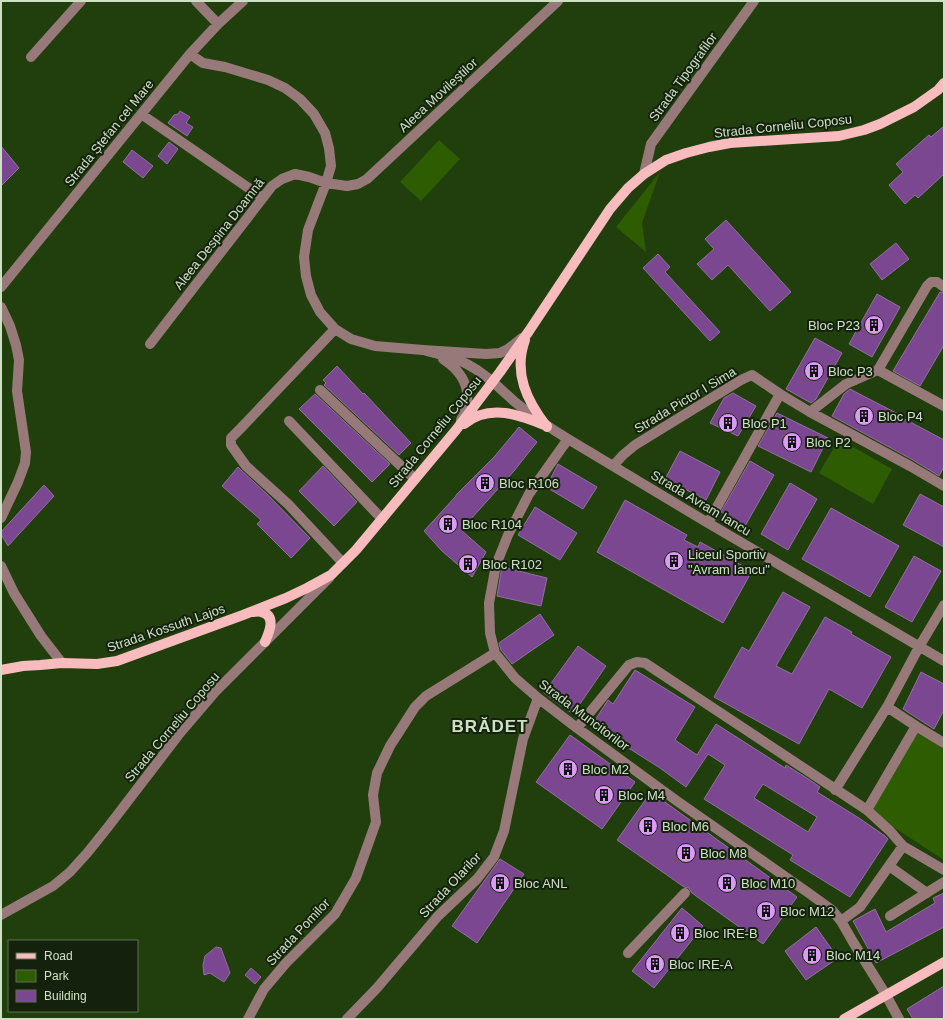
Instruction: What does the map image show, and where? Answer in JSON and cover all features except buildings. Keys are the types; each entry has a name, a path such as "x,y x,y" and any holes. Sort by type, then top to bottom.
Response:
{"main road":[{"name":"Strada Corneliu Coposu","path":"331,575 382,519 456,430 529,331 610,209 628,188 644,174 666,160 686,152 709,147 730,143 839,136 864,130 880,124 914,107 938,90 944,83"},
{"path":"529,331 520,359 521,373 529,399 536,413 547,426"},
{"path":"456,430 469,420 482,414 494,413 507,413 525,417 547,426"},
{"name":"Strada Kossuth Lajos","path":"3,670 23,666 62,663 97,664 117,661 250,612 307,588 331,575"},
{"path":"250,612 261,612 267,614 271,621 270,631 265,642"},
{"path":"844,1019 944,962"}],"street":[{"path":"31,57 81,1"},
{"path":"196,1 218,24"},
{"name":"Strada Ștefan cel Mare","path":"1,287 190,54 218,24 243,1"},
{"name":"Aleea Movileștilor","path":"326,183 347,186 358,184 367,179 558,1"},
{"name":"Strada Tipografilor","path":"644,174 651,144 754,1"},
{"path":"190,54 203,63 225,67 268,80 285,88 300,99 314,114 325,133 329,148 331,166 308,230 304,257 306,276 312,295 320,312 335,329 351,339 375,346 486,354 500,353 508,349 529,331"},
{"path":"141,114 263,198"},
{"name":"Aleea Despina Doamnă","path":"150,344 272,186 282,179 295,174 326,183"},
{"path":"810,412 846,384 878,370 927,286 932,282 937,282 944,286"},
{"path":"1,307 10,326 19,360 16,391 26,452 25,463 18,482 1,518"},
{"path":"335,329 231,438 231,445 246,466 288,504 343,563"},
{"path":"423,350 442,358 453,365 461,375 465,384 467,403 464,414 456,430"},
{"name":"Strada Avram Iancu","path":"423,350 447,356 465,363 481,372 493,381 516,403 568,440 944,661"},
{"path":"878,370 944,406"},
{"name":"Strada Pictor I Sima","path":"613,466 635,445 741,380 752,375 810,412 944,486"},
{"path":"320,390 415,479"},
{"path":"708,523 780,394"},
{"path":"289,421 382,519"},
{"name":"Strada Muncitorilor","path":"568,440 529,494 508,535 496,565 489,603 490,634 495,653 515,678 577,728 677,801 832,910 841,921 899,1019"},
{"path":"1,566 14,593 41,636 62,663"},
{"name":"Strada Corneliu Coposu","path":"1,915 53,886 70,872 88,852 180,733 215,692 331,575"},
{"path":"835,790 887,707 919,647 944,605"},
{"name":"Strada Pomilor","path":"248,1019 264,990 286,963 335,914 356,878 376,822 373,795 377,773 390,746 415,706 426,696 495,653"},
{"path":"577,728 629,665 637,662 645,663 867,810 904,846 944,870"},
{"name":"Strada Olarilor","path":"347,1019 377,988 438,916 477,879 494,856 504,831 523,739 538,698"},
{"path":"887,707 944,743"},
{"path":"867,810 916,726"},
{"path":"841,921 860,907 904,846"},
{"path":"889,866 927,893"},
{"path":"890,916 944,882"},
{"path":"628,953 685,893"}],"green space":[{"path":"439,140 460,159 421,201 400,182"},
{"path":"660,172 642,223 646,252 616,227"},
{"path":"839,439 892,469 873,504 819,473"},
{"path":"917,731 944,749 944,860 867,810"}],"place":[{"name":"Bloc P23","path":"874,325"},
{"name":"Bloc P3","path":"814,371"},
{"name":"Bloc P4","path":"864,416"},
{"name":"Bloc P1","path":"728,423"},
{"name":"Bloc P2","path":"792,442"},
{"name":"Bloc R106","path":"485,483"},
{"name":"Bloc R104","path":"448,524"},
{"name":"Liceul Sportiv \"Avram Iancu\"","path":"674,561"},
{"name":"Bloc R102","path":"468,564"},
{"name":"Bloc M2","path":"568,769"},
{"name":"Bloc M4","path":"604,795"},
{"name":"Bloc M6","path":"648,826"},
{"name":"Bloc M8","path":"686,853"},
{"name":"Bloc ANL","path":"500,883"},
{"name":"Bloc M10","path":"727,883"},
{"name":"Bloc M12","path":"766,911"},
{"name":"Bloc IRE-B","path":"680,933"},
{"name":"Bloc M14","path":"812,955"},
{"name":"Bloc IRE-A","path":"655,964"}],"district":[{"name":"BRĂDET","path":"490,726"}]}
